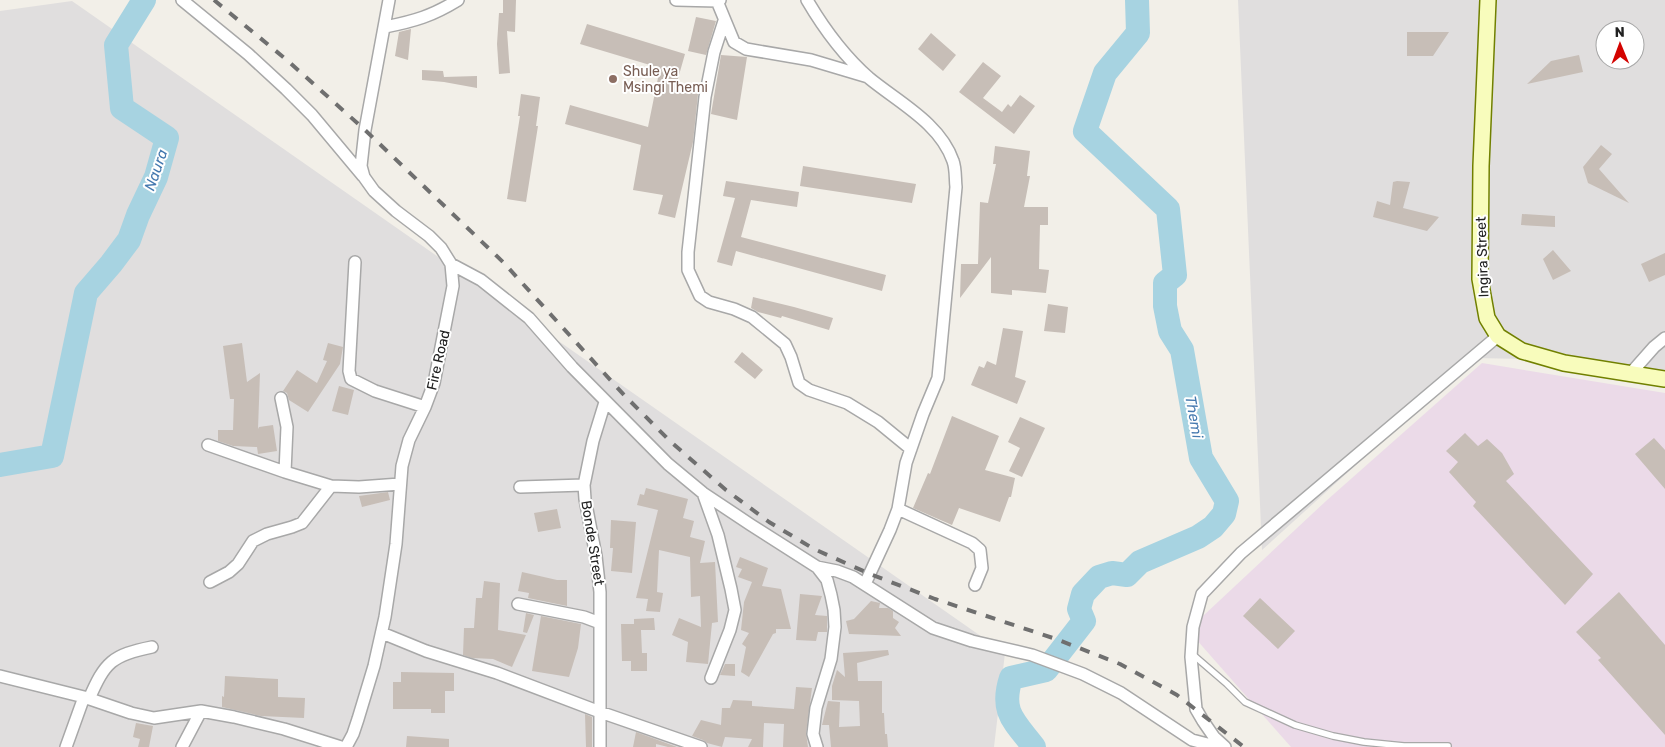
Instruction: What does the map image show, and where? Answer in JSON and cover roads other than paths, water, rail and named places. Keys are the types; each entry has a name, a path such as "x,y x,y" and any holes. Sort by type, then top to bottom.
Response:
{"street":[{"path":"182,0 248,54 286,89 312,115 374,191 385,202 429,236 441,248 452,264 481,280 530,318 562,357 588,382 605,402 668,464 704,493 817,567 845,574 865,584 933,628 972,641 1032,655 1083,674 1121,694 1192,740 1219,747"},
{"path":"364,177 361,166 365,130 389,0"},
{"path":"385,27 429,16 458,0"},
{"path":"676,0 719,1 724,21 734,42 746,48 812,60 869,77"},
{"path":"807,0 836,44 869,77 913,110 943,140 954,163 956,187 938,378 906,463 898,509 865,584"},
{"name":"Ingira Street","path":"1488,0 1481,166 1480,279 1487,318 1498,336 1522,351 1556,361 1665,378"},
{"path":"724,21 714,52 705,97 688,252 688,270 700,296 709,302 734,309 752,317 785,344 799,383 809,390 847,404 878,422 911,449"},
{"path":"355,262 349,371 351,379 375,391 425,407"},
{"name":"Fire Road","path":"346,747 353,734 382,632 394,565 402,466 409,440 434,383 450,306 453,286 452,264"},
{"path":"1225,747 1202,721 1196,709 1191,653 1193,627 1202,594 1240,554 1498,336"},
{"path":"1631,373 1654,347 1665,338"},
{"path":"281,398 287,427 285,472"},
{"name":"Bonde Street","path":"600,747 599,575 584,485 593,441 605,402"},
{"path":"208,445 331,486 359,487 400,484"},
{"path":"520,487 584,485"},
{"path":"210,582 229,572 238,564 253,541 267,534 292,528 302,523 331,486"},
{"path":"704,493 732,589 734,610 730,630 711,678"},
{"path":"898,509 972,543 980,550 982,568 974,585"},
{"path":"817,567 826,580 831,595 835,627 831,659 816,708 814,734 817,747"},
{"path":"518,604 575,615 600,623"},
{"path":"382,632 426,651 497,673 600,712 701,747"},
{"path":"66,747 87,698 103,669 112,661 136,650 152,647"},
{"path":"0,676 87,698 131,713 154,718 201,712 234,717 284,729 341,747"},
{"path":"182,747 201,712"}],"lane":[{"path":"1191,653 1245,702 1266,713 1295,724 1333,736 1364,742 1404,746 1448,746"}],"waterway":[{"name":"Naura","path":"0,465 52,456 86,293 129,240 138,215 156,177 167,138 122,108 116,45 144,0"},
{"name":"Themi","path":"1034,747 1015,723 1008,708 1007,699 1011,678 1046,670 1084,621 1079,609 1083,594 1099,577 1112,573 1127,575 1140,562 1198,537 1213,527 1224,514 1227,501 1201,458 1182,350 1170,331 1165,306 1165,283 1175,275 1168,209 1085,131 1105,73 1138,33 1137,0"}],"railway":[{"path":"214,0 288,61 365,130 503,262 624,395 671,442 726,490 769,522 814,549 870,574 935,599 1056,639 1120,664 1177,695 1244,747"}],"place":[{"name":"Shule ya Msingi Themi","path":"613,79"}]}
